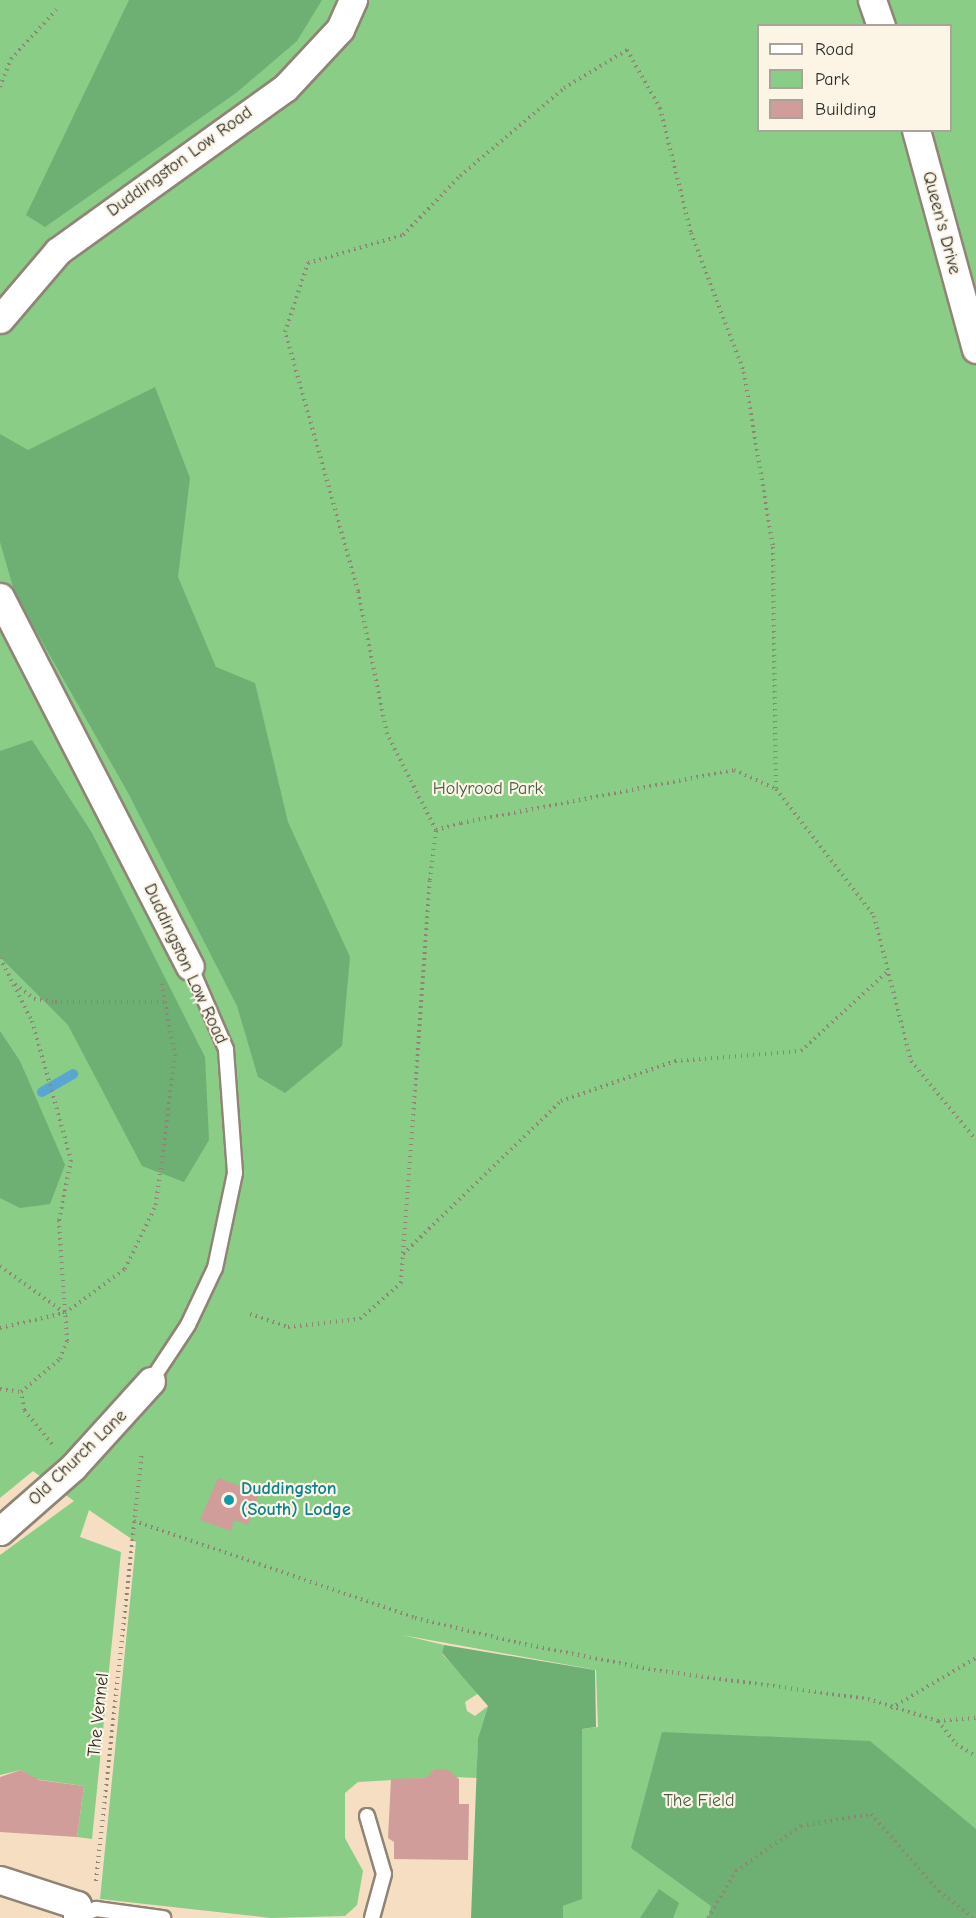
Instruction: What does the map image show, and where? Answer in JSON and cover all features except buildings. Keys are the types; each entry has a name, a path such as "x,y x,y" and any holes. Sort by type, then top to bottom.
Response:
{"street":[{"name":"Duddingston Low Road","path":"0,319 58,250 285,88 340,29 352,0"},
{"path":"872,0 879,24"},
{"name":"Queen's Drive","path":"917,132 976,350"},
{"name":"Duddingston Low Road","path":"0,597 190,966"},
{"name":"Old Church Lane","path":"0,1531 73,1467 151,1381"},
{"path":"0,1880 77,1913"}],"lane":[{"name":"Duddingston Low Road","path":"151,1381 188,1325 214,1268 235,1173 226,1048 190,966"},
{"path":"368,1816 384,1874 372,1918"},
{"path":"77,1913 96,1909 163,1918"}],"path":[{"path":"0,87 11,59 56,10"},
{"path":"250,1314 288,1327 360,1319 401,1283 436,830 387,734 358,591 285,332 308,263 403,235 460,176 564,88 627,50 660,108 691,233 744,372 773,547 776,789"},
{"path":"436,830 734,770 776,789 874,916 911,1061 976,1140"},
{"path":"0,958 32,1021 71,1160 59,1220 68,1334 60,1359 21,1392 0,1389"},
{"path":"0,1328 65,1313 125,1269 156,1205 175,1056 160,981 190,966"},
{"path":"403,1255 561,1101 675,1061 801,1051 888,971"},
{"path":"13,983 34,999 55,1002 164,1002"},
{"path":"0,1266 65,1313"},
{"path":"21,1392 24,1410 58,1450"},
{"name":"The Vennel","path":"77,1913 95,1885 142,1453"},
{"path":"134,1521 415,1618 654,1670 868,1699 890,1708 938,1720 976,1718"},
{"path":"890,1708 976,1658"},
{"path":"938,1720 956,1744 976,1756"},
{"path":"708,1918 736,1871 801,1826 871,1814 939,1891 973,1918"}],"green space":[{"name":"Holyrood Park","path":"0,0 976,0 976,1918 563,1918 563,1906 582,1898 582,1729 598,1727 596,1670 402,1635 444,1645 442,1654 479,1693 465,1702 467,1711 475,1716 488,1706 478,1738 477,1778 454,1777 447,1769 434,1769 428,1778 358,1782 345,1793 345,1838 363,1871 357,1905 345,1916 271,1918 100,1899 136,1542 89,1510 80,1537 121,1552 92,1839 77,1837 84,1786 35,1779 21,1770 0,1775 0,1555 74,1501 33,1471 0,1498"},
{"path":"129,0 322,0 297,41 236,93 45,227 26,215"},
{"path":"155,387 190,478 178,577 216,667 255,683 288,822 350,957 342,1046 285,1093 258,1077 237,1006 127,791 15,594 0,542 0,434 28,450"},
{"path":"32,740 92,833 205,1057 209,1140 184,1182 142,1166 68,1025 0,957 0,751"},
{"path":"0,1031 20,1061 65,1165 50,1204 20,1208 0,1198"},
{"path":"444,1645 595,1670 596,1727 582,1729 582,1899 563,1906 563,1918 471,1918 478,1738 488,1706 442,1653"},
{"name":"The Field","path":"662,1732 870,1741 976,1829 976,1918 708,1918 711,1906 631,1848"},
{"path":"659,1889 679,1903 673,1918 640,1918"}],"waterway":[{"path":"42,1092 73,1074"}],"place":[{"name":"Duddingston (South) Lodge","path":"229,1500"}]}
